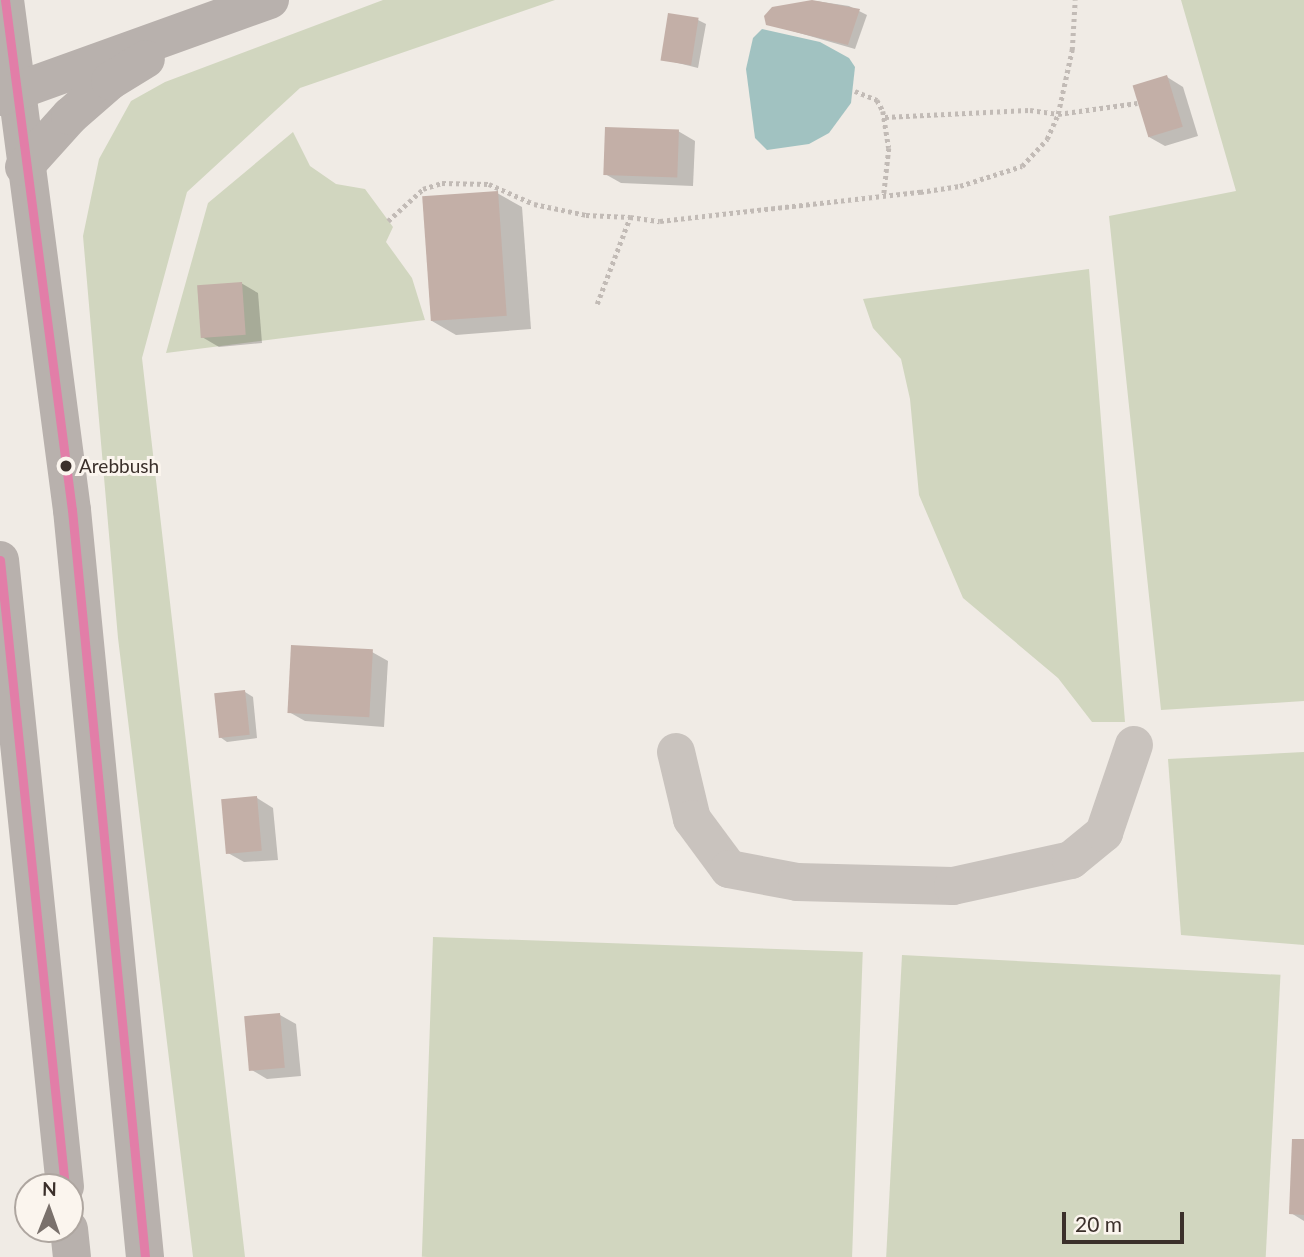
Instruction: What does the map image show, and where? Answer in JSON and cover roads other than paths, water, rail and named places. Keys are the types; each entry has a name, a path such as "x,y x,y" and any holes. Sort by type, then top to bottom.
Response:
{"main road":[{"path":"5,0 8,93 24,167 72,510 145,1257"},
{"path":"8,93 270,0"},
{"path":"24,167 110,81 202,25"},
{"path":"0,560 64,1173"}],"lane":[{"path":"676,752 692,819 729,869 797,882 953,886 1071,860 1104,833 1134,746"}],"water":[{"path":"762,29 820,42 849,58 855,67 851,103 829,133 809,144 767,150 755,138 746,69 753,38"}],"place":[{"name":"Arebbush","path":"66,466"}]}
